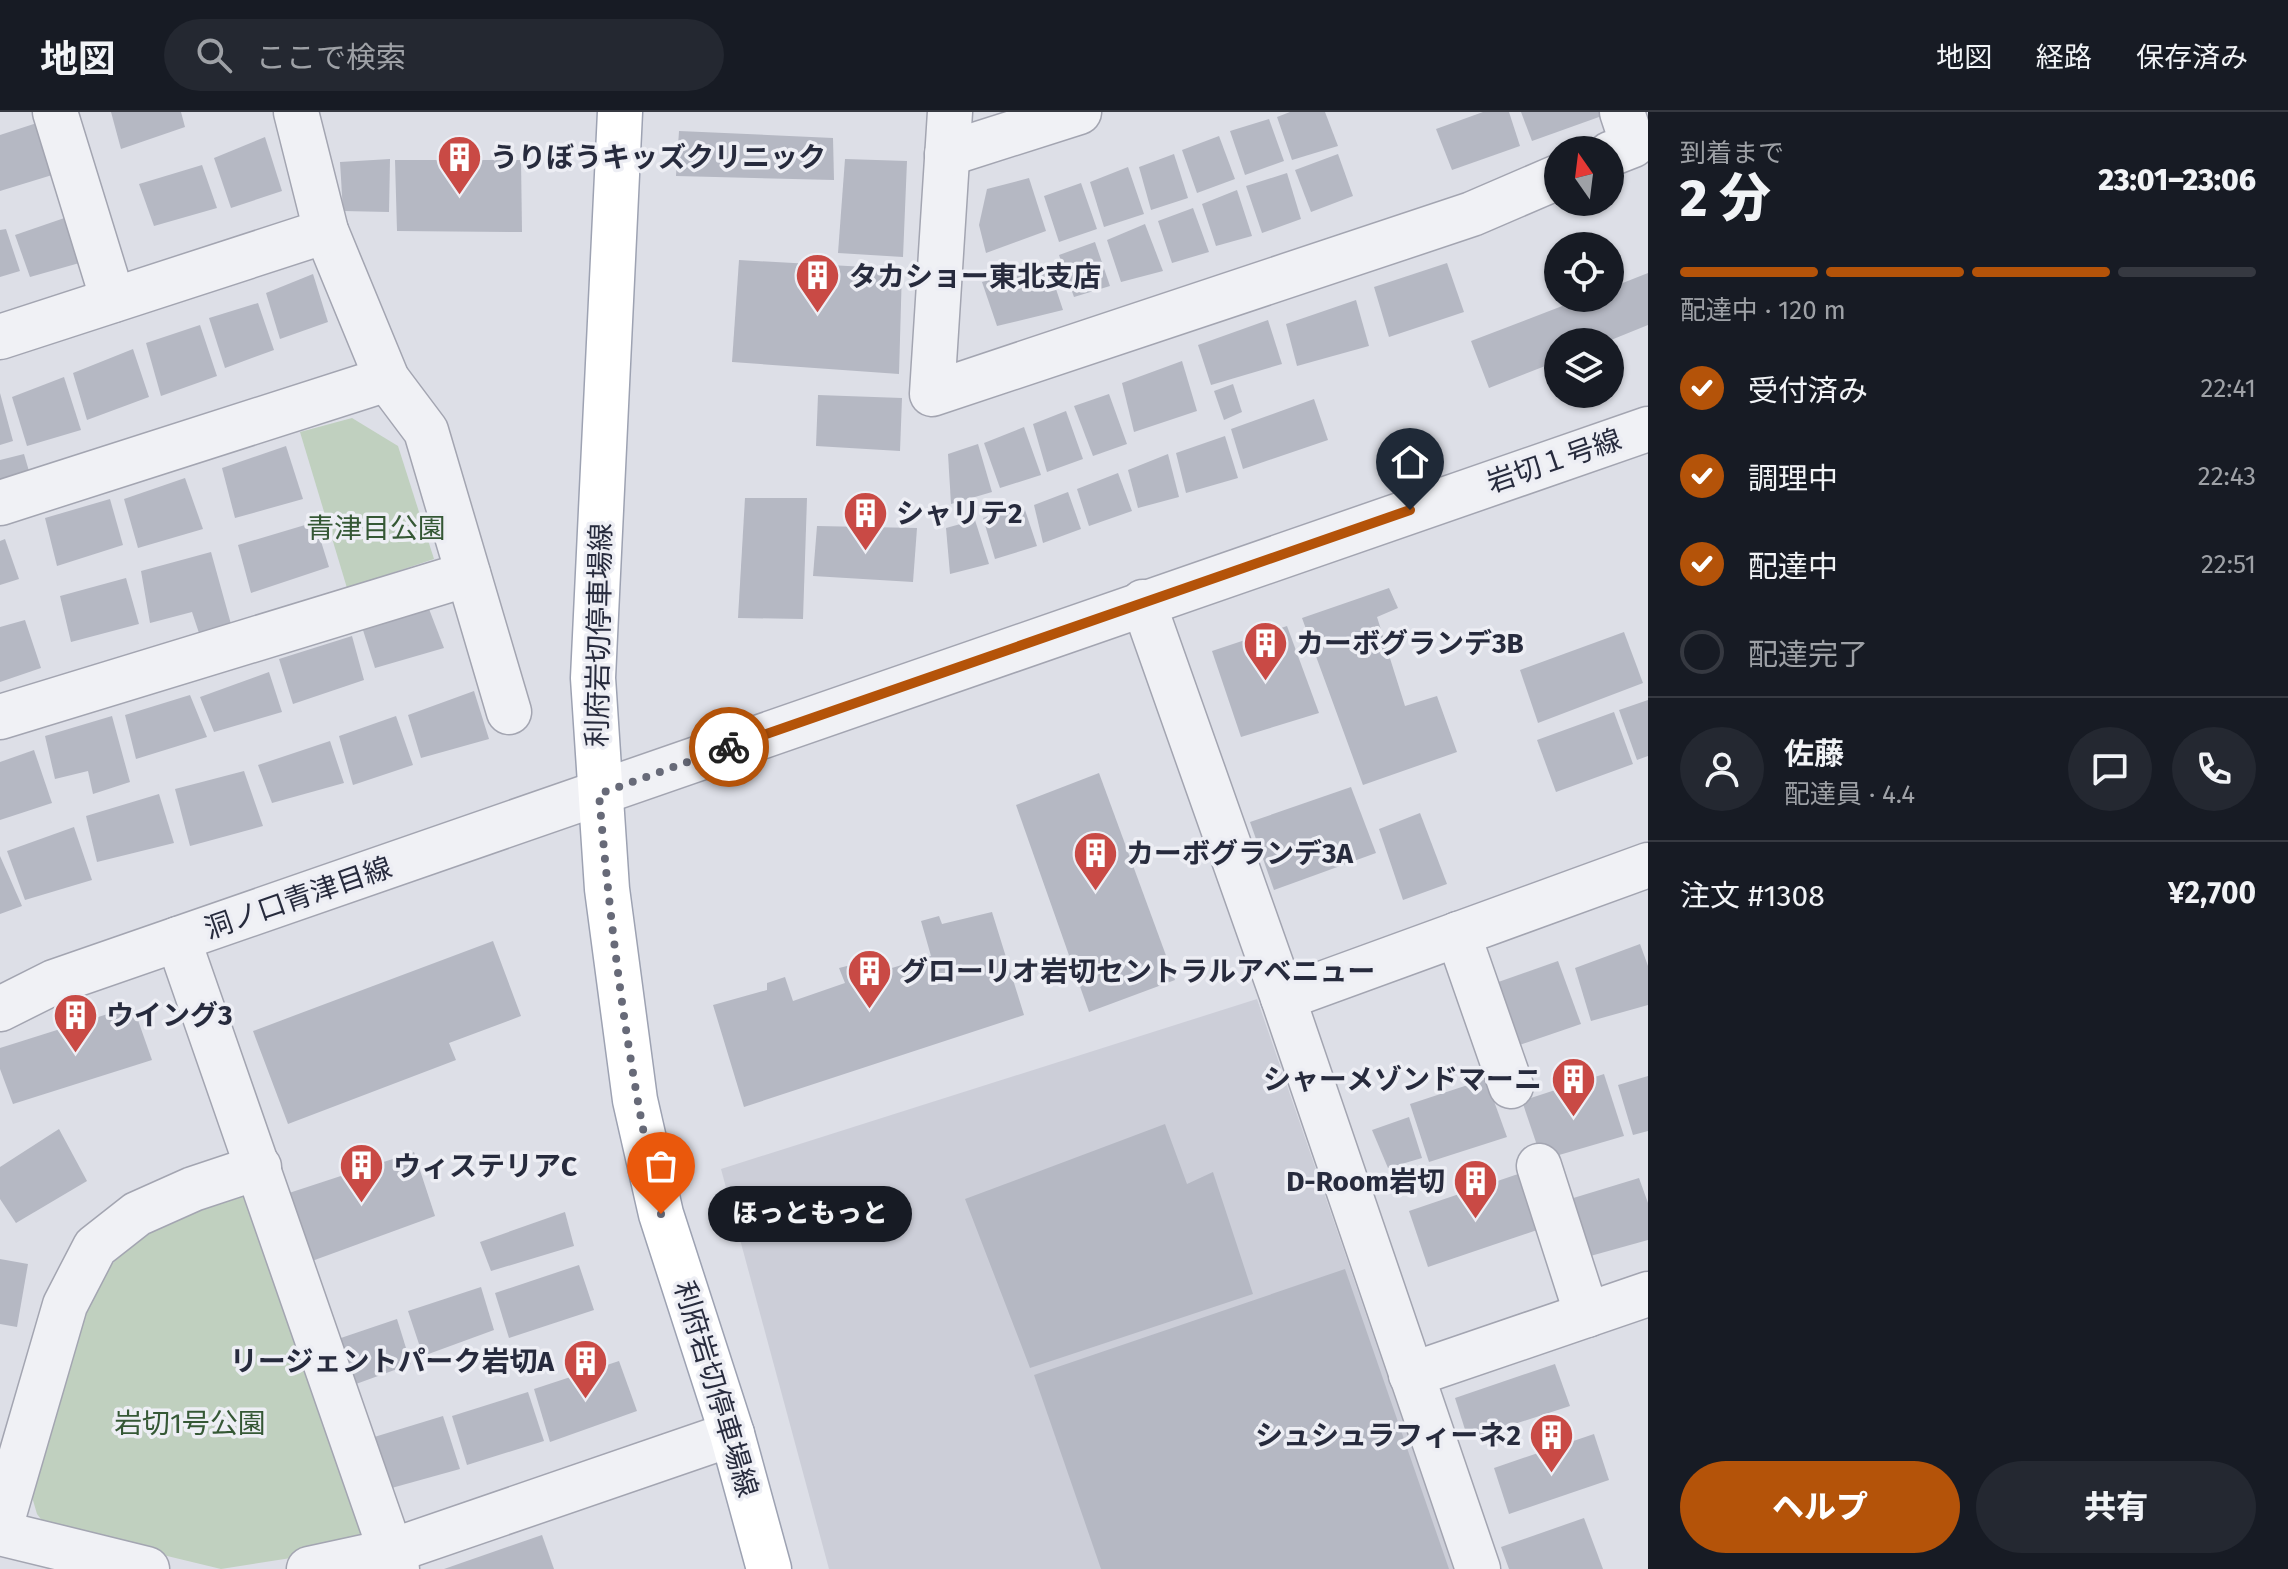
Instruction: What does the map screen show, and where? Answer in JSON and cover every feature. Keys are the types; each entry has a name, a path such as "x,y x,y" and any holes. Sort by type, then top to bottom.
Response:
{"main road":[{"name":"利府岩切停車場線","path":"620,112 593,678 607,889 635,1100 661,1214 732,1434 769,1569"}],"street":[{"path":"55,112 113,300"},
{"path":"296,112 326,231 387,379 426,431 509,712"},
{"path":"1079,112 949,133 932,394 1472,214 1544,183"},
{"path":"1622,112 1633,145 1624,149"},
{"path":"0,337 326,231"},
{"path":"0,503 387,379"},
{"name":"岩切１号線","path":"599,794 1143,602 1648,429"},
{"path":"0,717 468,574"},
{"path":"1143,602 1283,998 1478,1569"},
{"name":"洞ノ口青津目線","path":"0,1009 54,982 599,794"},
{"path":"1283,998 1648,865"},
{"path":"1458,934 1511,1086"},
{"path":"178,939 394,1560"},
{"path":"1539,1166 1587,1315"},
{"path":"147,1569 0,1530 65,1305 95,1247 137,1214 193,1189 259,1167"},
{"path":"1411,1375 1648,1294"},
{"path":"309,1569 394,1560 732,1434"}],"shaded area":[{"path":"1257,999 1454,1569 829,1569 721,1169"}],"green space":[{"name":"青津目公園","path":"352,418 398,446 434,559 347,588 300,432"},
{"name":"岩切1号公園","path":"250,1193 371,1532 355,1548 221,1569 47,1527 37,1514 30,1490 71,1342 105,1274 128,1246 168,1218"}],"building":[{"path":"111,112 181,112 185,127 121,149"},
{"path":"1290,112 1325,112 1338,146 1292,160 1277,117"},
{"path":"1483,112 1509,112 1520,146 1452,170 1436,129"},
{"path":"1521,112 1613,112 1544,136 1532,141"},
{"path":"1269,119 1284,161 1245,175 1230,131"},
{"path":"46,120 62,172 0,191 0,135"},
{"path":"679,131 833,138 834,180 676,176"},
{"path":"1219,136 1235,179 1197,193 1182,150"},
{"path":"265,137 282,191 231,208 214,158"},
{"path":"1174,154 1188,198 1151,210 1139,167"},
{"path":"1338,154 1353,196 1311,212 1295,170"},
{"path":"390,159 389,212 343,211 340,162"},
{"path":"845,159 907,161 903,257 838,253"},
{"name":"うりぼうキッズクリニック","path":"395,160 521,160 522,232 397,231"},
{"path":"202,165 217,208 154,226 139,184"},
{"path":"1128,167 1144,214 1104,227 1090,182"},
{"path":"1287,173 1301,219 1262,233 1246,186"},
{"path":"1029,178 1046,231 986,253 979,225 987,189"},
{"path":"1081,183 1097,229 1059,242 1044,196"},
{"path":"1237,190 1252,236 1216,246 1202,204"},
{"path":"1193,208 1209,252 1172,263 1158,221"},
{"path":"76,214 90,260 30,277 15,235"},
{"path":"1145,224 1163,271 1121,282 1107,240"},
{"path":"6,229 20,271 0,277 0,230"},
{"path":"1095,242 1110,286 1074,297 1059,255"},
{"name":"タカショー東北支店","path":"739,260 902,269 899,374 732,362"},
{"path":"1447,263 1464,312 1389,337 1374,287"},
{"path":"1048,265 1063,310 997,326 982,282"},
{"path":"1648,273 1648,325 1624,335 1624,328 1544,328 1544,366 1489,388 1471,341 1547,312 1624,312 1624,282"},
{"path":"313,274 328,322 280,339 266,293"},
{"path":"1356,300 1369,346 1297,366 1286,324"},
{"path":"258,303 274,350 225,368 209,318"},
{"path":"1268,320 1282,364 1211,385 1198,345"},
{"path":"200,325 217,376 161,396 146,343"},
{"path":"133,349 149,397 87,420 73,373"},
{"path":"1182,361 1197,411 1134,432 1122,383"},
{"path":"64,377 81,430 27,446 12,397"},
{"path":"1233,384 1242,412 1224,420 1214,391"},
{"path":"0,393 13,441 0,445"},
{"path":"1109,394 1127,444 1093,456 1074,406"},
{"path":"818,395 902,398 900,451 816,446"},
{"path":"1314,399 1328,440 1243,469 1231,429"},
{"path":"1066,411 1083,459 1047,472 1033,424"},
{"path":"1024,427 1041,475 1000,488 984,443"},
{"path":"1225,436 1238,478 1186,493 1176,453"},
{"path":"978,444 992,492 951,504 948,454"},
{"path":"286,446 303,499 235,518 222,468"},
{"path":"24,454 31,478 0,488 0,460"},
{"path":"1168,454 1179,497 1138,508 1128,470"},
{"path":"1118,473 1132,511 1089,526 1077,489"},
{"path":"185,478 203,529 138,548 124,499"},
{"path":"1068,492 1081,529 1043,543 1034,505"},
{"path":"745,498 807,498 803,619 738,618"},
{"path":"110,499 123,545 57,566 45,518"},
{"path":"1023,504 1037,546 995,559 983,518"},
{"path":"975,520 989,564 950,574 946,528"},
{"path":"315,522 329,567 251,593 238,545"},
{"name":"シャリテ2","path":"817,526 917,528 913,582 813,576"},
{"path":"5,539 19,579 0,585 0,541"},
{"path":"211,552 231,624 199,633 192,612 150,623 141,571"},
{"path":"126,578 139,624 71,642 60,596"},
{"path":"1389,588 1398,608 1377,617 1405,706 1437,696 1457,752 1363,785 1302,618"},
{"path":"429,609 444,648 375,668 363,630"},
{"path":"25,620 41,668 0,682 0,627"},
{"name":"カーボグランデ3B","path":"1287,626 1319,713 1241,737 1212,651"},
{"path":"1624,632 1643,683 1538,723 1520,670"},
{"path":"352,636 364,680 293,704 279,659"},
{"path":"269,672 282,712 214,732 200,697"},
{"path":"474,691 489,739 421,758 408,715"},
{"path":"190,695 207,737 136,759 125,715"},
{"path":"1648,700 1648,756 1637,760 1619,710"},
{"path":"1614,712 1633,764 1556,792 1537,740"},
{"path":"112,716 130,782 93,794 88,771 55,779 45,736"},
{"path":"396,716 413,765 353,785 339,736"},
{"path":"330,741 344,783 272,803 258,765"},
{"path":"34,750 52,803 0,820 0,762"},
{"path":"244,771 263,826 190,846 175,789"},
{"name":"カーボグランデ3A","path":"1099,773 1175,980 1089,1012 1016,805"},
{"path":"1351,787 1376,853 1274,890 1250,822"},
{"path":"159,794 174,843 97,862 86,816"},
{"path":"1420,813 1447,884 1403,900 1379,829"},
{"path":"74,827 92,880 25,900 7,851"},
{"path":"0,856 22,906 0,914"},
{"name":"グローリオ岩切セントラルアベニュー","path":"992,912 1024,1015 744,1107 713,1005 767,990 767,983 785,977 793,1001 845,983 839,968 851,965 856,979 931,956 921,921 939,916 942,924"},
{"path":"493,941 521,1016 449,1043 456,1060 288,1124 253,1031"},
{"path":"1640,944 1648,966 1648,1005 1591,1021 1575,968"},
{"path":"1558,961 1581,1024 1508,1049 1487,986"},
{"name":"ウイング3","path":"133,1006 152,1060 13,1104 0,1069 0,1048"},
{"name":"シャーメゾンドマーニ","path":"1604,1074 1624,1136 1542,1160 1522,1101"},
{"path":"1648,1076 1648,1131 1633,1135 1618,1085"},
{"path":"1486,1079 1507,1137 1429,1162 1410,1104"},
{"path":"1409,1117 1422,1158 1388,1168 1372,1130"},
{"path":"1165,1124 1187,1184 1213,1172 1253,1294 1030,1368 965,1199"},
{"path":"59,1129 87,1181 16,1223 0,1199 0,1167"},
{"name":"ウィステリアC","path":"414,1152 435,1216 312,1261 289,1193"},
{"name":"D-Room岩切","path":"1524,1172 1543,1228 1428,1267 1409,1211"},
{"path":"1639,1178 1648,1203 1648,1240 1576,1260 1557,1203"},
{"path":"565,1212 574,1246 491,1271 480,1242"},
{"path":"0,1259 28,1264 17,1327 0,1324"},
{"path":"579,1265 594,1310 509,1338 495,1293"},
{"path":"1345,1269 1449,1569 1101,1569 1034,1375"},
{"path":"481,1287 494,1330 423,1356 408,1311"},
{"path":"397,1319 411,1364 345,1388 329,1342"},
{"name":"リージェントパーク岩切A","path":"619,1361 637,1411 550,1442 534,1389"},
{"path":"1555,1364 1570,1406 1468,1439 1455,1398"},
{"path":"528,1392 544,1441 467,1465 452,1416"},
{"path":"443,1416 460,1469 388,1489 371,1438"},
{"name":"シュシュラフィーネ2","path":"1594,1434 1609,1480 1509,1514 1494,1468"},
{"path":"1584,1518 1603,1569 1509,1569 1501,1547"},
{"path":"542,1535 554,1569 444,1569"}],"way so far":[{"path":"661,1214 635,1100 607,889 599,794 729,747"}],"place":[{"name":"うりぼうキッズクリニック","path":"459,196"},
{"name":"タカショー東北支店","path":"818,315"},
{"name":"シャリテ2","path":"865,552"},
{"name":"カーボグランデ3B","path":"1265,682"},
{"name":"カーボグランデ3A","path":"1095,892"},
{"name":"グローリオ岩切セントラルアベニュー","path":"869,1010"},
{"name":"ウイング3","path":"75,1054"},
{"name":"シャーメゾンドマーニ","path":"1573,1118"},
{"name":"ウィステリアC","path":"362,1205"},
{"name":"ほっともっと","path":"661,1214"},
{"name":"D-Room岩切","path":"1476,1220"},
{"name":"リージェントパーク岩切A","path":"585,1400"},
{"name":"シュシュラフィーネ2","path":"1552,1474"}],"route":[{"path":"729,747 1410,510"}]}
